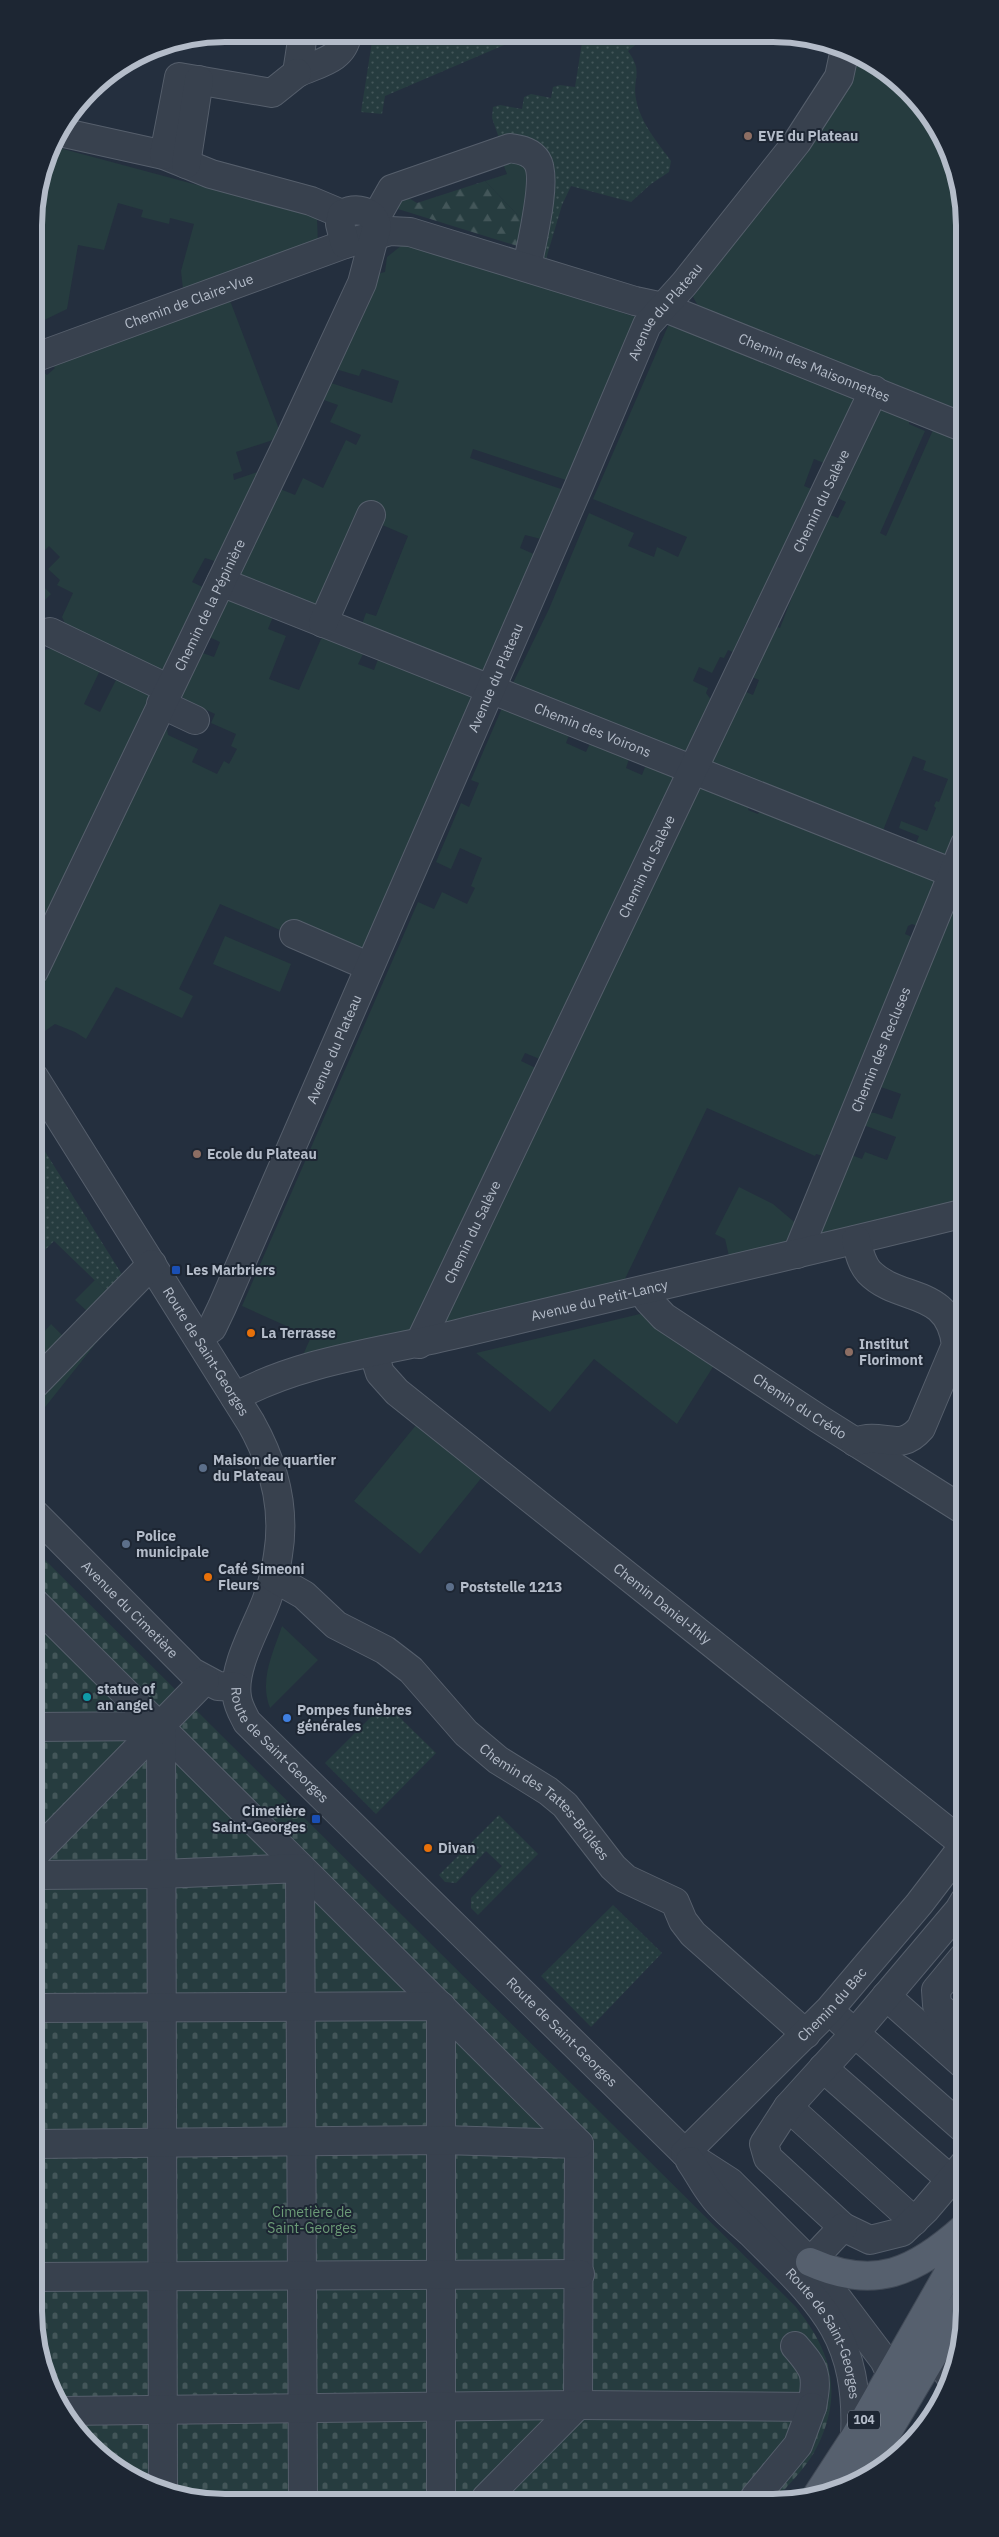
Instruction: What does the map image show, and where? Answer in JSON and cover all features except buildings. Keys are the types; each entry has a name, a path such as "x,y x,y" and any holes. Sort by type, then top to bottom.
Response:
{"main road":[{"path":"810,2262 848,2275 884,2275 906,2269 929,2256 956,2234"},
{"name":"104","path":"822,2488 855,2437 956,2260"},
{"name":"104","path":"863,2471 904,2404 948,2347 956,2322"}],"street":[{"path":"297,73 302,42"},
{"path":"175,160 199,80 272,93 297,73 337,56 346,42"},
{"name":"Avenue du Plateau","path":"198,1337 212,1328 222,1307 647,325 797,142 839,77 844,56"},
{"path":"67,134 175,160 211,174 311,201 342,214 352,209 363,210 375,227 390,231 410,232 635,301 663,307"},
{"path":"375,227 392,189 510,148 527,151 538,161 542,184 527,267"},
{"path":"342,214 340,224 344,244"},
{"name":"Chemin de Claire-Vue","path":"42,355 344,244 375,227"},
{"name":"Chemin de la Pépinière","path":"42,954 362,283 370,260 375,227"},
{"name":"Chemin des Maisonnettes","path":"663,307 956,424"},
{"name":"Chemin du Salève","path":"419,1344 874,390"},
{"path":"323,623 372,515"},
{"name":"Chemin des Voirons","path":"221,582 691,771 956,874"},
{"path":"50,632 165,696 195,720"},
{"name":"Chemin des Recluses","path":"797,1254 956,882"},
{"path":"294,934 368,966"},
{"name":"Route de Saint-Georges","path":"42,1090 236,1397 261,1441 276,1481 281,1520 274,1578 244,1655 236,1687 240,1710 256,1731 685,2153 730,2182 810,2262 891,2373 904,2404"},
{"name":"Avenue du Petit-Lancy","path":"236,1397 264,1384 324,1364 419,1344 956,1216"},
{"path":"855,1442 867,1437 905,1442 912,1439 921,1428 956,1345 955,1330 948,1317 936,1305 879,1279 870,1272 863,1263 856,1240"},
{"path":"42,1377 152,1264"},
{"name":"Chemin du Crédo","path":"646,1290 648,1300 664,1317 855,1442 956,1505"},
{"name":"Chemin Daniel-Ihly","path":"374,1354 380,1373 397,1392 956,1837"},
{"name":"Avenue du Cimetière","path":"42,1520 178,1660 205,1680 218,1686 236,1687"},
{"name":"Chemin des Tattes-Brûlées","path":"274,1578 304,1595 336,1625 385,1650 411,1670 466,1733 498,1760 548,1791 565,1805 613,1867 626,1879 675,1902 683,1921 693,1934 806,2034"},
{"path":"42,1610 161,1726 300,1868 579,2144 578,2405 490,2494"},
{"path":"42,1847 205,1680"},
{"path":"42,1727 161,1726"},
{"path":"161,1726 163,2484"},
{"name":"Chemin du Bac","path":"685,2153 829,2010 919,1904 956,1856"},
{"path":"42,1875 161,1874 300,1868"},
{"path":"300,1868 303,2494"},
{"path":"956,1911 886,1996 788,2107 764,2144 768,2158 843,2227 870,2240 902,2232 956,2174"},
{"path":"956,1971 936,1990 937,2004 956,2022"},
{"path":"886,1996 956,2058"},
{"path":"42,2008 441,2006"},
{"path":"441,2006 441,2494"},
{"path":"829,2010 956,2122"},
{"path":"824,2068 956,2170"},
{"path":"788,2107 914,2221"},
{"path":"42,2144 442,2140 579,2144"},
{"name":"Route de Saint-Georges","path":"685,2153 713,2197 805,2288 829,2317 845,2351 852,2374 855,2437"},
{"path":"810,2262 843,2227"},
{"path":"42,2277 580,2274"},
{"path":"926,2312 948,2347 942,2365 947,2371"},
{"path":"757,2494 798,2445 812,2407 816,2388 814,2371 795,2346"},
{"path":"72,2411 578,2405 812,2407"}],"green space":[{"path":"372,42 511,42 385,96 382,114 361,112"},
{"path":"582,42 639,42 628,51 633,58 637,70 635,92 638,108 645,124 671,161 669,172 651,184 631,202 571,186 562,205 546,259 538,257 554,191 554,168 546,166 500,141 492,118 493,107 500,105 522,109 524,97 531,94 551,98 553,87 560,85 575,87"},
{"path":"853,60 885,80 919,114 943,155 955,201 956,408 698,306 693,297"},
{"path":"59,148 317,217 318,245 184,298 181,271 194,224 170,218 169,224 141,217 143,210 118,203 104,250 78,245 67,309 42,321 42,225 44,201 52,167"},
{"path":"501,159 532,165 528,226 485,181 507,174"},
{"path":"485,181 528,226 524,248 398,209 402,194 417,203"},
{"path":"402,245 458,260 639,318 569,481 473,449 470,458 564,490 541,539 525,535 520,548 536,555 484,674 362,624 366,613 376,616 408,536 380,524 385,511 368,504 316,613 241,581 236,571 275,487 295,495 303,478 323,488 346,440 356,445 361,435 330,422 338,405 318,398 325,381 392,403 399,381 362,369 359,376 332,368 372,275 385,272 387,257"},
{"path":"229,298 282,437 236,452 242,471 233,474 234,480 266,469 221,563 205,558 192,582 209,590 164,675 70,634 62,617 73,593 57,585 60,580 48,569 60,557 49,546 45,550 42,547 42,371 47,375 55,368 50,363"},
{"path":"676,323 860,395 831,466 814,459 804,486 819,492 755,627 746,623 733,652 728,650 724,658 720,657 712,673 699,667 693,681 708,688 706,693 715,705 692,756 511,687 549,609 589,513 634,533 628,546 654,557 657,547 678,557 687,537 593,499 668,326"},
{"path":"881,405 911,417 909,424 925,431 880,533 886,536 933,430 939,428 956,435 956,854 953,861 913,851 919,836 899,828 901,821 927,831 936,808 934,806 936,801 939,802 948,779 923,770 926,761 913,756 882,833 706,767 739,689 753,695 759,680 747,675 771,625 780,628 794,592 786,589 823,512 838,518 846,502 833,496"},
{"path":"42,585 51,594 42,603"},
{"path":"225,593 275,612 268,629 286,636 269,679 299,690 324,632 359,647 363,654 358,664 374,670 380,654 475,692 360,958 294,936 220,904 179,989 193,996 182,1018 116,987 86,1039 75,1032 55,1024 42,1033 42,974 165,718 168,735 198,749 192,762 217,774 224,761 229,764 237,749 231,746 236,734 211,723 215,714 184,699 179,691 197,651 214,657 220,642 205,635"},
{"path":"67,645 103,664 84,704 100,712 118,676 155,697 42,939 42,649 45,650"},
{"path":"502,708 571,730 566,743 586,752 592,739 630,756 626,768 642,775 647,762 677,774 542,1060 525,1053 521,1061 542,1071 418,1330 302,1357 311,1337 242,1306 418,902 434,909 442,892 467,904 475,888 471,886 482,858 460,848 451,869 436,862 461,803 469,807 479,783 471,780"},
{"path":"693,783 751,802 748,810 758,814 761,806 894,860 896,866 915,874 919,869 941,878 925,929 912,924 908,926 905,934 921,941 823,1156 816,1154 815,1156 707,1108 624,1281 435,1325"},
{"path":"955,889 956,1203 820,1236 814,1229 846,1153 862,1159 865,1152 887,1160 896,1137 858,1123 863,1112 875,1113 892,1119 901,1094 875,1085 880,1073 887,1070 904,1015 911,1011"},
{"path":"225,936 291,964 280,992 213,964"},
{"path":"42,1147 123,1276 107,1292 54,1241 42,1253"},
{"path":"739,1187 773,1204 799,1226 790,1244 729,1256 725,1239 715,1234"},
{"path":"95,1280 107,1292 88,1312 75,1300"},
{"path":"120,1313 42,1411 42,1395"},
{"path":"644,1313 718,1359 677,1424 594,1359 550,1412 476,1353"},
{"path":"51,1324 64,1337 45,1356 42,1352 42,1334"},
{"path":"421,1419 487,1471 420,1554 354,1501"},
{"name":"Cimetière de Saint-Georges","path":"42,1557 795,2306 817,2338 825,2355 831,2389 826,2425 818,2445 800,2472 781,2494 213,2494 178,2488 144,2476 114,2457 80,2423 56,2382 46,2347 42,2312"},
{"path":"282,1626 318,1660 270,1708 266,1687 268,1667"},
{"path":"385,1703 436,1753 376,1814 325,1763"},
{"path":"499,1815 538,1854 478,1915 471,1908 471,1898 502,1866 486,1851 456,1883 445,1882 439,1875"},
{"path":"613,1905 662,1953 591,2027 541,1976"}],"place":[{"name":"EVE du Plateau","path":"748,136"},
{"name":"Ecole du Plateau","path":"197,1154"},
{"name":"Les Marbriers","path":"176,1270"},
{"name":"La Terrasse","path":"251,1333"},
{"name":"Institut Florimont","path":"849,1352"},
{"name":"Maison de quartier du Plateau","path":"203,1468"},
{"name":"Police municipale","path":"126,1544"},
{"name":"Café Simeoni Fleurs","path":"208,1577"},
{"name":"Poststelle 1213","path":"450,1587"},
{"name":"statue of an angel","path":"87,1697"},
{"name":"Pompes funèbres générales","path":"287,1718"},
{"name":"Cimetière Saint-Georges","path":"316,1819"},
{"name":"Divan","path":"428,1848"}]}
